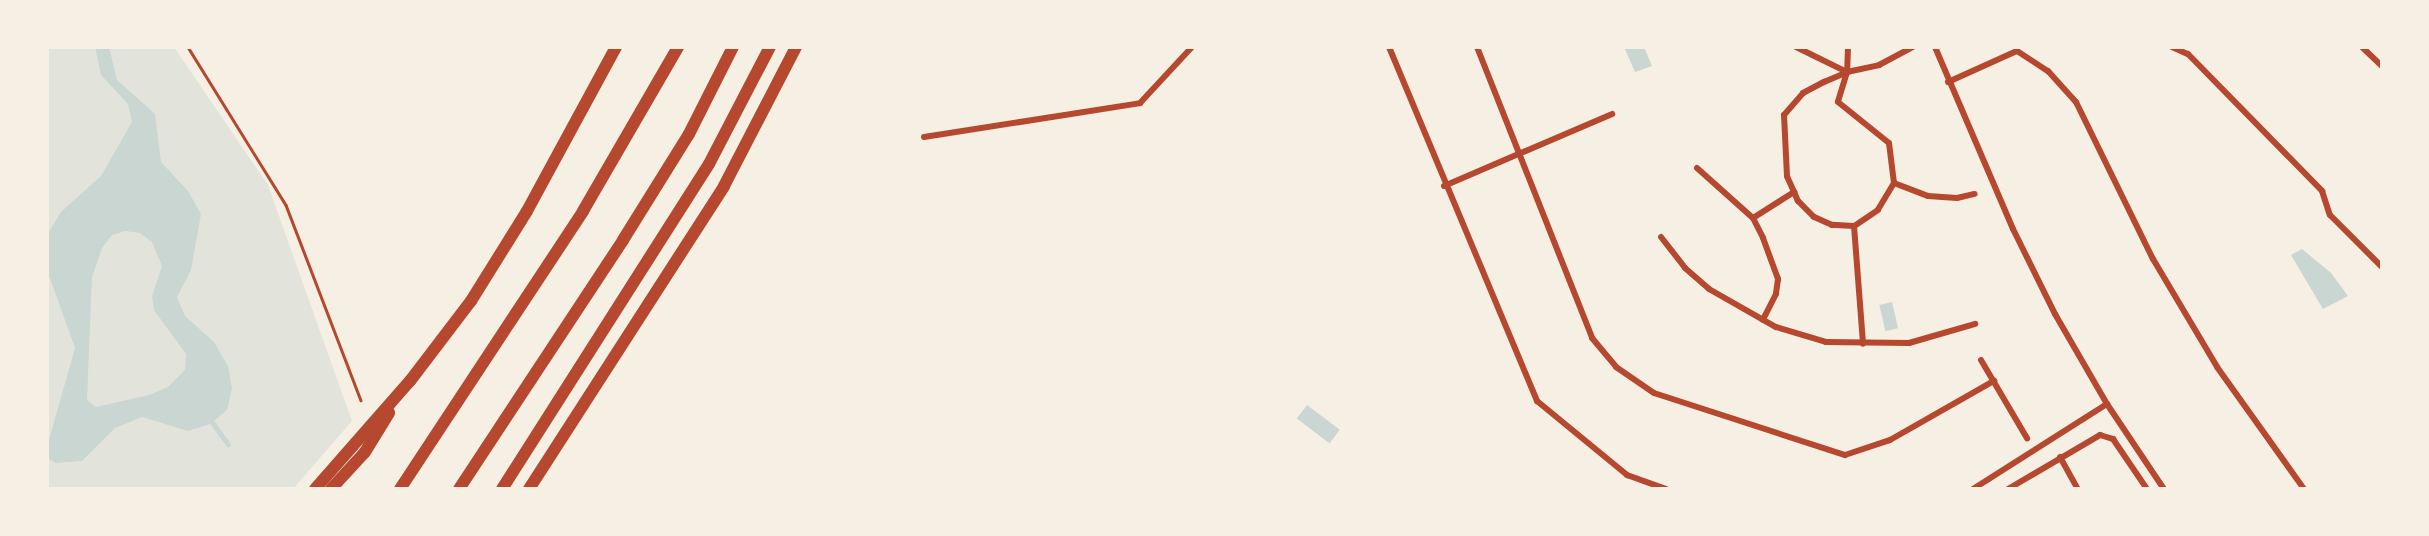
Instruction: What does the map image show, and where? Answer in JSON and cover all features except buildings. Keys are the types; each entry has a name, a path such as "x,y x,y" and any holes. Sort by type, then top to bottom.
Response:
{"highway":[{"path":"315,489 410,381 471,301 527,212 616,47"},
{"path":"400,489 583,211 678,47"},
{"path":"459,489 623,240 689,134 733,47"},
{"path":"502,489 709,164 770,47"},
{"path":"529,489 724,186 796,47"},
{"path":"331,489 365,452 410,381"}],"street":[{"path":"924,137 1140,103 1192,47"},
{"path":"1389,47 1444,186 1537,401 1627,475 1666,489"},
{"path":"1477,47 1592,338 1616,367 1654,393 1845,455 1890,440 1994,381"},
{"path":"1796,47 1847,72"},
{"path":"1848,47 1847,72 1838,102 1889,143 1894,183 1878,210 1854,226 1832,225 1814,217 1794,192 1785,163 1784,115 1803,93 1847,72 1879,65 1913,47"},
{"path":"1935,47 2019,241 2107,404 2164,489"},
{"path":"2172,47 2188,54 2322,191 2330,215 2382,267"},
{"path":"2362,47 2382,66"},
{"path":"1948,82 2018,49 2048,71 2076,102 2154,259 2217,367 2304,489"},
{"path":"1444,186 1612,114"},
{"path":"1697,168 1753,218 1778,279 1776,294 1763,320"},
{"path":"1894,183 1928,196 1975,194"},
{"path":"1753,218 1794,192"},
{"path":"1854,226 1863,344"},
{"path":"1661,236 1685,268 1709,289 1763,320 1826,342 1909,343 1975,324"},
{"path":"1981,360 2028,439"},
{"path":"1973,489 2107,404"},
{"path":"2008,489 2016,487 2060,457 2100,435 2113,439 2147,489"},
{"path":"2060,457 2078,489"}],"path":[{"path":"188,47 286,205 361,400"}],"shaded area":[{"path":"47,47 174,47 268,185 352,421 293,489 47,489"},
{"path":"95,47 109,47 117,80 155,114 161,162 188,191 201,214 191,270 177,297 185,316 214,342 228,366 232,389 227,410 210,424 188,431 142,417 115,428 82,461 56,463 47,458 49,440 75,348 47,270 47,235 61,212 101,176 132,122 128,104 101,75","holes":["125,231 140,233 152,242 162,266 152,296 154,310 186,354 185,370 168,387 149,395 96,407 87,400 92,277 102,248 112,235"]},
{"path":"1624,47 1644,47 1652,66 1635,72"},
{"path":"2302,249 2331,273 2348,296 2323,309 2291,255"},
{"path":"1892,302 1898,328 1885,331 1879,305"},
{"path":"1307,405 1340,430 1330,443 1297,419"}],"waterway":[{"path":"210,419 228,444"}]}
